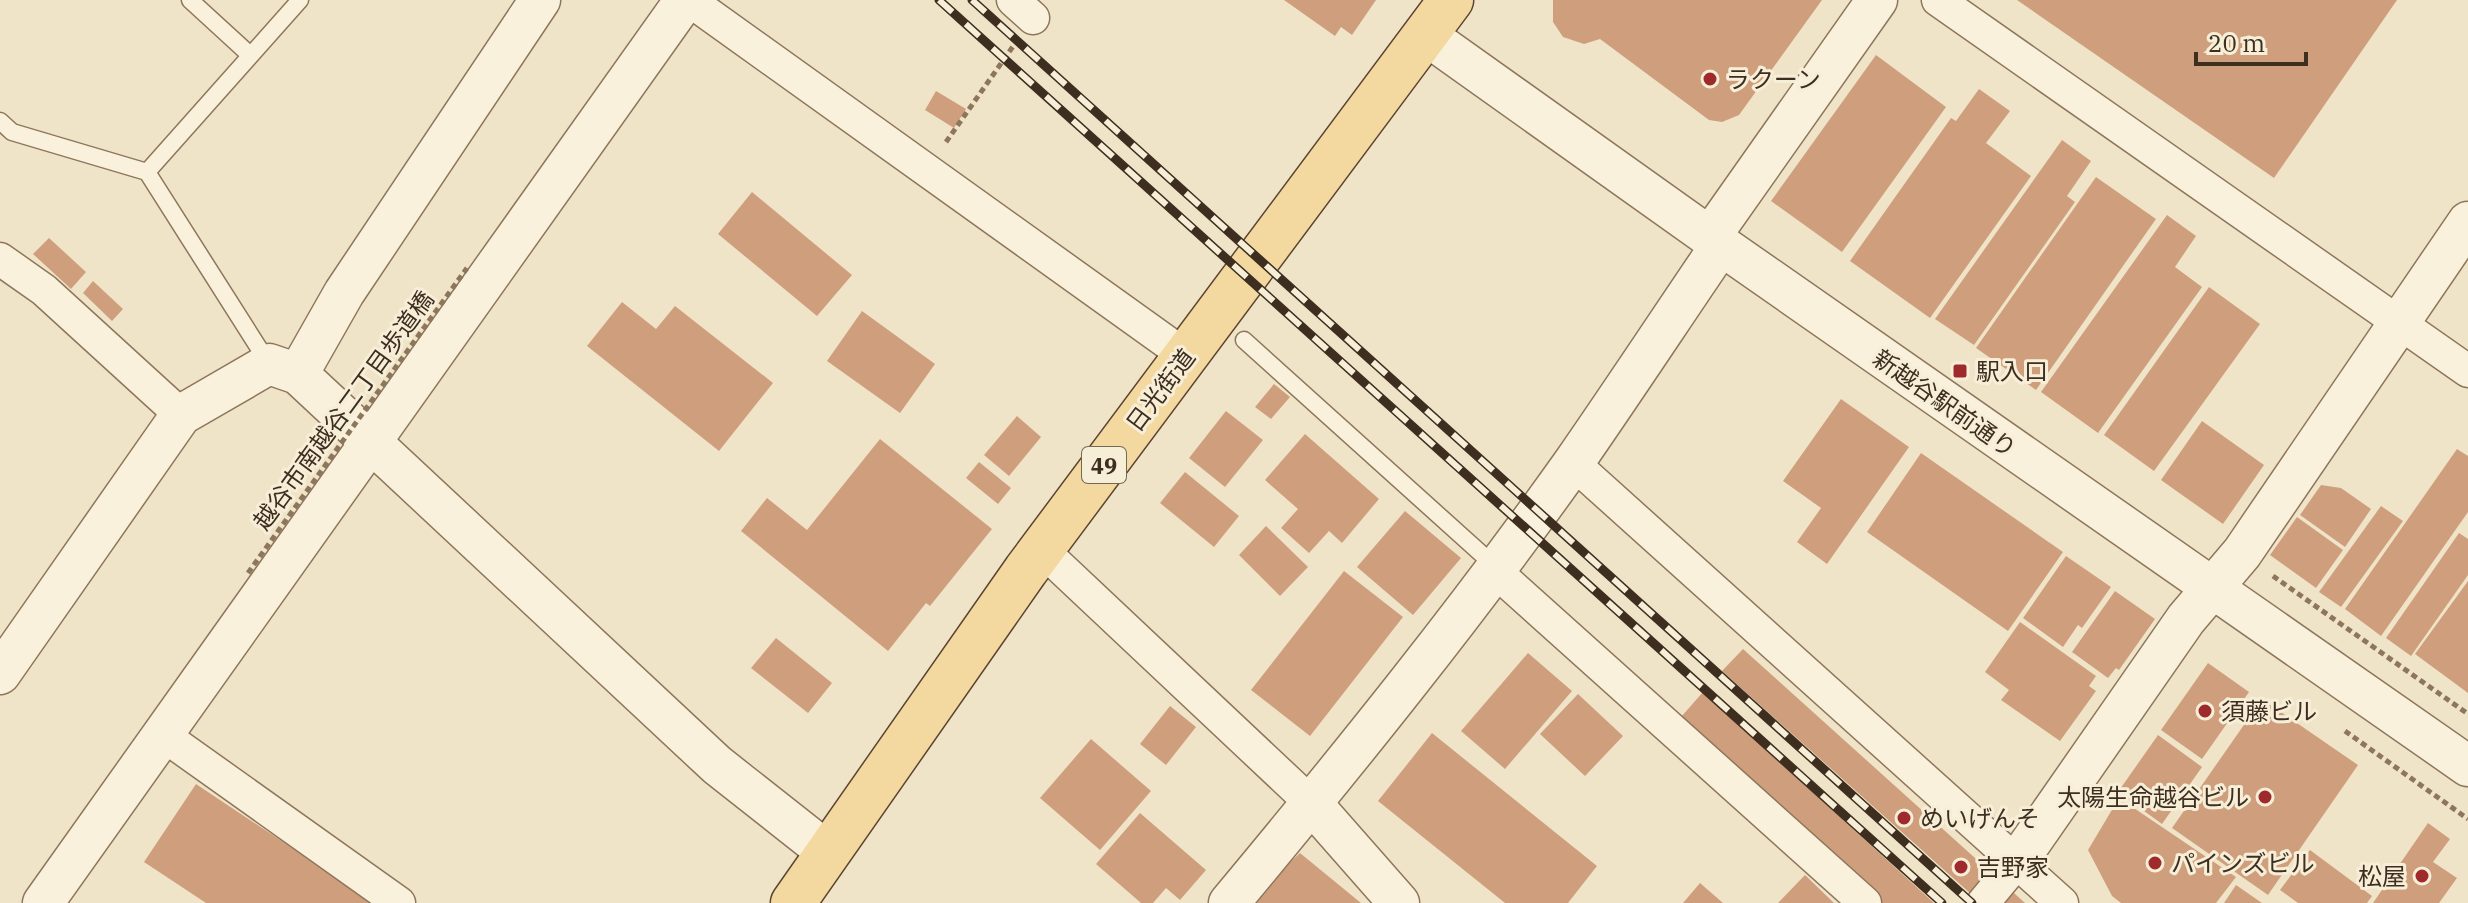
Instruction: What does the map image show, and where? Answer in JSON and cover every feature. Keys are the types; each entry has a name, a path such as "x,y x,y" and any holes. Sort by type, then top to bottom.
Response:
{"main road":[{"name":"日光街道","path":"793,903 826,851 1041,549 1451,0"}],"street":[{"path":"0,674 181,415 284,369 344,293 540,0"},
{"path":"43,903 687,0 1186,356"},
{"path":"1229,903 1312,804 1573,463 1715,241 1877,0"},
{"path":"1938,0 2468,371"},
{"name":"新越谷駅前通り","path":"1426,35 2211,589 2468,766"},
{"path":"1983,903 2017,862 2177,632 2242,553 2468,222"},
{"path":"0,259 44,290 181,415"},
{"path":"284,369 372,444 717,765 826,851"},
{"path":"1573,463 2062,903"},
{"path":"1041,549 1312,804 1399,903"},
{"path":"1495,568 1865,903"},
{"path":"163,735 399,903"}],"lane":[{"path":"190,0 250,55"},
{"path":"147,172 300,0"},
{"path":"0,121 12,132 147,172 284,369"},
{"path":"1244,340 1495,568"}],"path":[{"path":"925,172 1023,9"},
{"name":"越谷市南越谷二丁目歩道橋","path":"248,573 467,268"},
{"path":"2265,570 2468,714"}],"building":[{"path":"1284,0 1376,0 1352,35 1341,27 1335,36"},
{"name":"ラクーン","path":"1553,0 1822,0 1739,115 1722,122 1709,120 1600,39 1584,44 1563,37 1553,22"},
{"path":"2017,0 2397,0 2274,178"},
{"path":"1876,55 1946,107 1842,252 1771,201"},
{"path":"1979,89 2010,111 1986,143 2031,176 1930,318 1850,261 1951,118 1956,121"},
{"path":"936,91 966,109 954,128 925,110"},
{"path":"2062,140 2091,161 2067,196 2075,202 1974,345 1935,319"},
{"path":"2096,177 2156,219 2036,390 1976,348"},
{"path":"752,192 852,275 817,316 718,234"},
{"path":"2167,215 2196,236 2175,267 2202,287 2098,433 2041,392"},
{"path":"49,238 86,272 71,289 33,254"},
{"path":"93,281 123,309 112,321 83,293"},
{"path":"2209,287 2260,324 2154,471 2104,435"},
{"path":"622,302 656,329 675,306 773,383 719,451 587,346"},
{"path":"862,311 935,364 900,413 827,361"},
{"path":"1274,384 1290,397 1271,419 1255,407"},
{"path":"1841,399 1909,447 1827,564 1797,542 1821,508 1783,481"},
{"path":"1226,411 1263,440 1225,487 1189,458"},
{"path":"1017,416 1041,437 1009,476 984,455"},
{"path":"2202,421 2264,465 2223,524 2161,480"},
{"path":"1305,434 1379,499 1342,543 1329,531 1309,553 1281,528 1298,509 1265,480"},
{"path":"880,439 992,529 930,606 926,603 888,651 741,531 767,498 807,530"},
{"path":"2457,449 2468,456 2468,512 2381,636 2345,609"},
{"path":"1921,453 2063,552 2008,631 1867,532"},
{"path":"979,462 1011,488 998,504 966,478"},
{"path":"1185,472 1239,516 1214,547 1160,503"},
{"path":"2321,485 2341,488 2371,509 2345,547 2300,515"},
{"path":"2381,506 2403,521 2341,607 2319,592"},
{"path":"1405,511 1461,558 1413,615 1357,567"},
{"path":"2297,517 2343,550 2316,588 2270,555"},
{"path":"1266,526 1308,567 1280,596 1239,555"},
{"path":"2459,533 2468,539 2468,575 2411,656 2386,638"},
{"path":"2066,556 2111,587 2082,628 2078,625 2063,647 2023,618"},
{"path":"1344,571 1403,617 1310,736 1251,690"},
{"path":"2468,581 2468,693 2415,654"},
{"path":"2115,591 2155,619 2119,670 2116,668 2108,678 2072,652"},
{"path":"2020,622 2096,676 2089,686 2096,691 2060,741 2001,700 2009,690 1985,672"},
{"path":"776,638 832,683 808,713 751,668"},
{"path":"1743,649 2025,903 1981,903 1722,671"},
{"path":"1528,653 1572,691 1505,769 1461,731"},
{"name":"須藤ビル","path":"2208,663 2249,692 2202,759 2161,730"},
{"path":"1703,692 1934,903 1881,903 1681,717"},
{"path":"1578,694 1623,736 1585,776 1540,734"},
{"name":"太陽生命越谷ビル","path":"2262,699 2358,765 2268,895 2172,828"},
{"path":"1170,706 1196,727 1166,765 1140,744"},
{"path":"1432,733 1597,866 1568,903 1505,903 1378,801"},
{"path":"2158,735 2202,767 2162,824 2118,792"},
{"path":"1091,739 1151,791 1100,850 1040,798"},
{"path":"196,784 375,903 206,903 144,862"},
{"name":"パインズビル","path":"2119,798 2236,877 2216,903 2121,903 2112,896 2088,850"},
{"path":"1140,813 1206,870 1180,900 1166,888 1153,903 1141,903 1096,864"},
{"path":"2428,823 2450,839 2433,862 2457,878 2439,903 2373,903"},
{"path":"2310,850 2372,896 2367,903 2298,903 2280,890"},
{"path":"1300,853 1361,903 1257,903 1273,878"},
{"path":"1805,875 1834,903 1778,903"},
{"path":"1700,883 1723,903 1683,903"},
{"path":"2236,885 2262,903 2224,903"}],"railway":[{"path":"939,0 1942,903"},
{"path":"972,0 1972,903"}],"place":[{"name":"ラクーン","path":"1710,79"},
{"name":"駅入口","path":"1960,371"},
{"name":"須藤ビル","path":"2205,711"},
{"name":"太陽生命越谷ビル","path":"2265,797"},
{"name":"めいげんそ","path":"1904,818"},
{"name":"パインズビル","path":"2155,863"},
{"name":"吉野家","path":"1961,867"},
{"name":"松屋","path":"2422,876"}]}
